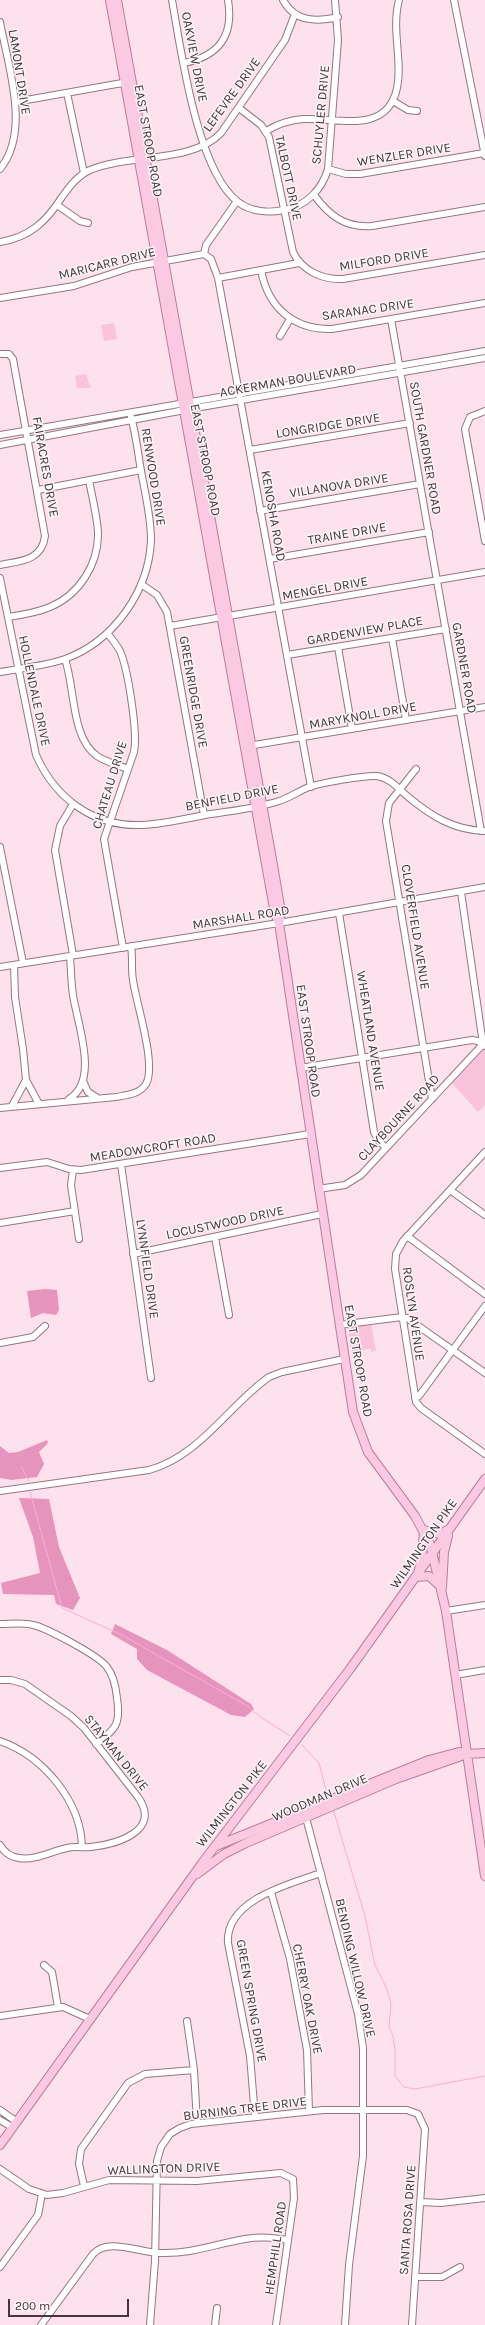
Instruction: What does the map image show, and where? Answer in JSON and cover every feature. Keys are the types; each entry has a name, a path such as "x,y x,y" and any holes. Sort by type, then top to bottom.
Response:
{"main road":[{"name":"EAST STROOP ROAD","path":"110,0 128,82 259,805 275,914 279,924 353,1412 363,1444 424,1530 433,1554 446,1611 485,1876"},
{"name":"EAST STROOP ROAD","path":"117,0 128,82"},
{"name":"WILMINGTON PIKE","path":"0,2145 190,1879 320,1710 417,1577 485,1479"},
{"path":"441,1589 429,1576 417,1577 422,1558 424,1530 440,1534 451,1528"},
{"path":"441,1589 444,1552 451,1528"},
{"name":"WOODMAN DRIVE","path":"190,1879 234,1848 281,1824 429,1760 459,1752 467,1754 485,1753"},
{"name":"WOODMAN DRIVE","path":"215,1846 281,1824"},
{"path":"231,1840 234,1848"}],"street":[{"name":"OAKVIEW DRIVE","path":"172,0 195,118 204,145 222,182 237,201 260,211 284,210"},
{"path":"184,63 204,57 220,44 229,26 228,0"},
{"path":"283,0 295,14 312,20 338,17"},
{"name":"SCHUYLER DRIVE","path":"284,210 302,204 314,195 323,182 328,169 338,17 335,0"},
{"path":"266,131 294,120 365,120 378,115 393,101 399,78 396,25 399,0"},
{"path":"454,0 485,155"},
{"name":"LEFEVRE DRIVE","path":"0,242 13,240 29,233 44,222 73,183 84,174 103,166 204,145 221,133 286,40 295,14"},
{"name":"LAMONT DRIVE","path":"0,22 15,102 15,134 10,152 0,169"},
{"path":"15,102 128,82"},
{"path":"66,93 84,174"},
{"path":"393,101 408,110 416,110"},
{"name":"TALBOTT DRIVE","path":"239,108 266,131 271,143 290,240 300,263"},
{"name":"WENZLER DRIVE","path":"328,169 346,174 360,174 485,155"},
{"path":"314,195 325,209 335,218 357,226 372,226 485,207"},
{"path":"204,254 206,245 237,201"},
{"path":"57,205 80,221 88,223"},
{"name":"MARICARR DRIVE","path":"0,298 74,286 132,267 204,254"},
{"name":"KENOSHA ROAD","path":"204,254 211,259 218,278 311,787"},
{"name":"MILFORD DRIVE","path":"300,263 319,276 340,279 485,254"},
{"path":"218,278 300,263"},
{"name":"SARANAC DRIVE","path":"261,270 264,286 271,300 290,319 306,326 323,329 391,319 485,302"},
{"path":"280,336 290,319"},
{"name":"SOUTH GARDNER ROAD","path":"391,319 437,581"},
{"name":"ACKERMAN BOULEVARD","path":"0,434 130,412 241,400 485,351"},
{"name":"FAIRACRES DRIVE","path":"0,354 9,354 13,359 45,532 43,546 37,554 28,560 0,565"},
{"name":"ACKERMAN BOULEVARD","path":"0,445 132,420 240,393 485,358"},
{"path":"485,411 470,417 465,429 485,541"},
{"name":"RENWOOD DRIVE","path":"0,672 65,659 85,649 107,633 130,606 141,584 148,559 151,529 130,412"},
{"path":"95,418 97,427"},
{"name":"LONGRIDGE DRIVE","path":"250,450 410,423"},
{"path":"60,424 61,434"},
{"path":"38,490 141,470"},
{"path":"8,617 38,612 59,603 72,593 87,574 97,549 98,531 89,480"},
{"name":"VILLANOVA DRIVE","path":"260,511 420,484"},
{"name":"TRAINE DRIVE","path":"270,559 429,532"},
{"name":"MENGEL DRIVE","path":"170,626 485,572"},
{"name":"HOLLENDALE DRIVE","path":"0,578 36,755 52,783 72,804 109,822"},
{"name":"GARDNER ROAD","path":"437,581 483,831"},
{"name":"GREENRIDGE DRIVE","path":"141,584 160,599 167,612 204,815"},
{"name":"GARDENVIEW PLACE","path":"287,656 446,629"},
{"name":"CHATEAU DRIVE","path":"107,633 117,646 122,659 136,730 134,752 105,832 105,846 123,948"},
{"path":"392,638 406,720"},
{"path":"338,647 352,729"},
{"path":"65,659 80,730 84,742 97,755 128,769"},
{"name":"MARYKNOLL DRIVE","path":"248,746 485,707"},
{"name":"CLOVERFIELD AVENUE","path":"416,769 389,803 386,813 432,1098"},
{"name":"BENFIELD DRIVE","path":"109,822 143,825 204,815 278,801 311,787 372,776 388,780 439,820 458,827 483,831"},
{"path":"72,804 60,826 56,850 72,955 73,995 84,1051 83,1081 88,1092 96,1098"},
{"path":"0,847 23,963"},
{"name":"MARSHALL ROAD","path":"0,967 279,924 485,887"},
{"path":"300,1068 472,1040 484,1044 461,892"},
{"name":"WHEATLAND AVENUE","path":"339,913 374,1132 378,1140 386,1148"},
{"path":"0,1108 64,1100 132,1094 141,1089 148,1080 148,1054 133,984 132,946"},
{"path":"14,965 14,997 23,1049 26,1080 39,1104"},
{"name":"CLAYBOURNE ROAD","path":"318,1189 351,1183 361,1175 484,1044"},
{"path":"12,1106 26,1080"},
{"path":"64,1100 75,1095 83,1081"},
{"name":"MEADOWCROFT ROAD","path":"0,1168 47,1162 73,1170 310,1134"},
{"name":"ROSLYN AVENUE","path":"415,1398 402,1317 395,1260 398,1249 407,1236 485,1152"},
{"name":"LYNNFIELD DRIVE","path":"120,1164 151,1378"},
{"path":"73,1170 71,1180 80,1239"},
{"path":"450,1190 485,1215"},
{"path":"0,1223 75,1211"},
{"name":"LOCUSTWOOD DRIVE","path":"133,1254 322,1214"},
{"path":"407,1236 485,1294"},
{"path":"215,1237 228,1315"},
{"path":"485,1306 419,1396 415,1398 421,1408 485,1454"},
{"path":"339,1325 402,1317 412,1320 485,1373"},
{"path":"0,1343 33,1337 44,1326"},
{"path":"0,1491 149,1470 163,1466 177,1459 192,1448 269,1377 282,1372 344,1359"},
{"path":"446,1611 485,1605"},
{"path":"0,1624 25,1623 39,1626 98,1659 108,1667 115,1684 119,1718 114,1730 96,1744"},
{"path":"455,1675 485,1670"},
{"name":"STAYMAN DRIVE","path":"0,1680 17,1681 30,1687 75,1720 96,1744 144,1806 146,1814 141,1828 134,1834 95,1846 82,1847"},
{"path":"0,1741 15,1747 35,1761 69,1800 79,1826 82,1847 67,1848 22,1859 11,1856 0,1844"},
{"name":"BENDING WILLOW DRIVE","path":"305,1814 360,2026 363,2048 364,2110 361,2176 349,2266 345,2325"},
{"name":"GREEN SPRING DRIVE","path":"254,2117 250,2056 228,1938 232,1921 251,1901 321,1873"},
{"name":"CHERRY OAK DRIVE","path":"271,1892 290,1959 308,2055 309,2111"},
{"path":"44,1965 52,1972 58,2007"},
{"path":"0,2016 58,2007 70,2008 90,2019"},
{"path":"187,2021 194,2070 197,2123"},
{"path":"84,2186 79,2168 81,2149 128,2083 145,2074 194,2070"},
{"path":"0,2110 15,2124"},
{"name":"BURNING TREE DRIVE","path":"150,2325 155,2253 158,2155 166,2139 180,2128 197,2123 309,2111 407,2110 415,2112 421,2117"},
{"name":"SANTA ROSA DRIVE","path":"412,2325 425,2128 421,2117"},
{"path":"0,2120 15,2124"},
{"name":"WALLINGTON DRIVE","path":"0,2169 29,2189 42,2194 58,2194 109,2180 197,2181 274,2173 289,2176"},
{"name":"HEMPHILL ROAD","path":"276,2325 295,2191 294,2183 289,2176"},
{"path":"0,2268 38,2215 42,2194"},
{"path":"420,2202 442,2203 485,2198"},
{"path":"41,2325 93,2254 101,2247 112,2246 155,2253 197,2251 246,2239 266,2238 288,2240"},
{"path":"415,2277 442,2277 460,2267"},
{"path":"216,2325 217,2308"}],"shaded area":[{"path":"114,323 117,339 104,341 101,325"},
{"path":"86,374 91,388 77,388 75,376"},
{"path":"485,1046 485,1105 478,1112 449,1080"},
{"path":"45,1289 57,1290 59,1310 56,1315 43,1313 31,1318 27,1291"},
{"path":"371,1323 376,1351 371,1352 371,1349 359,1350 359,1354 352,1356 348,1327"},
{"path":"47,1440 48,1443 39,1452 44,1464 37,1477 11,1480 0,1478 0,1446 9,1453 18,1452"},
{"path":"19,1498 49,1499 59,1547 80,1598 73,1610 56,1604 54,1595 3,1594 1,1583 40,1573 33,1537"},
{"path":"115,1624 167,1650 251,1704 254,1709 245,1717 231,1715 147,1670 137,1659 137,1649 111,1634"}],"waterway":[{"path":"21,1466 29,1481"},
{"path":"30,1492 62,1608 124,1636 246,1705 259,1716 290,1736"},
{"path":"302,1745 319,1763 328,1797"},
{"path":"333,1809 365,1916 375,1965 387,1989 391,2004 389,2027 393,2036 395,2050 395,2076 404,2087 415,2089 485,2076"}]}
